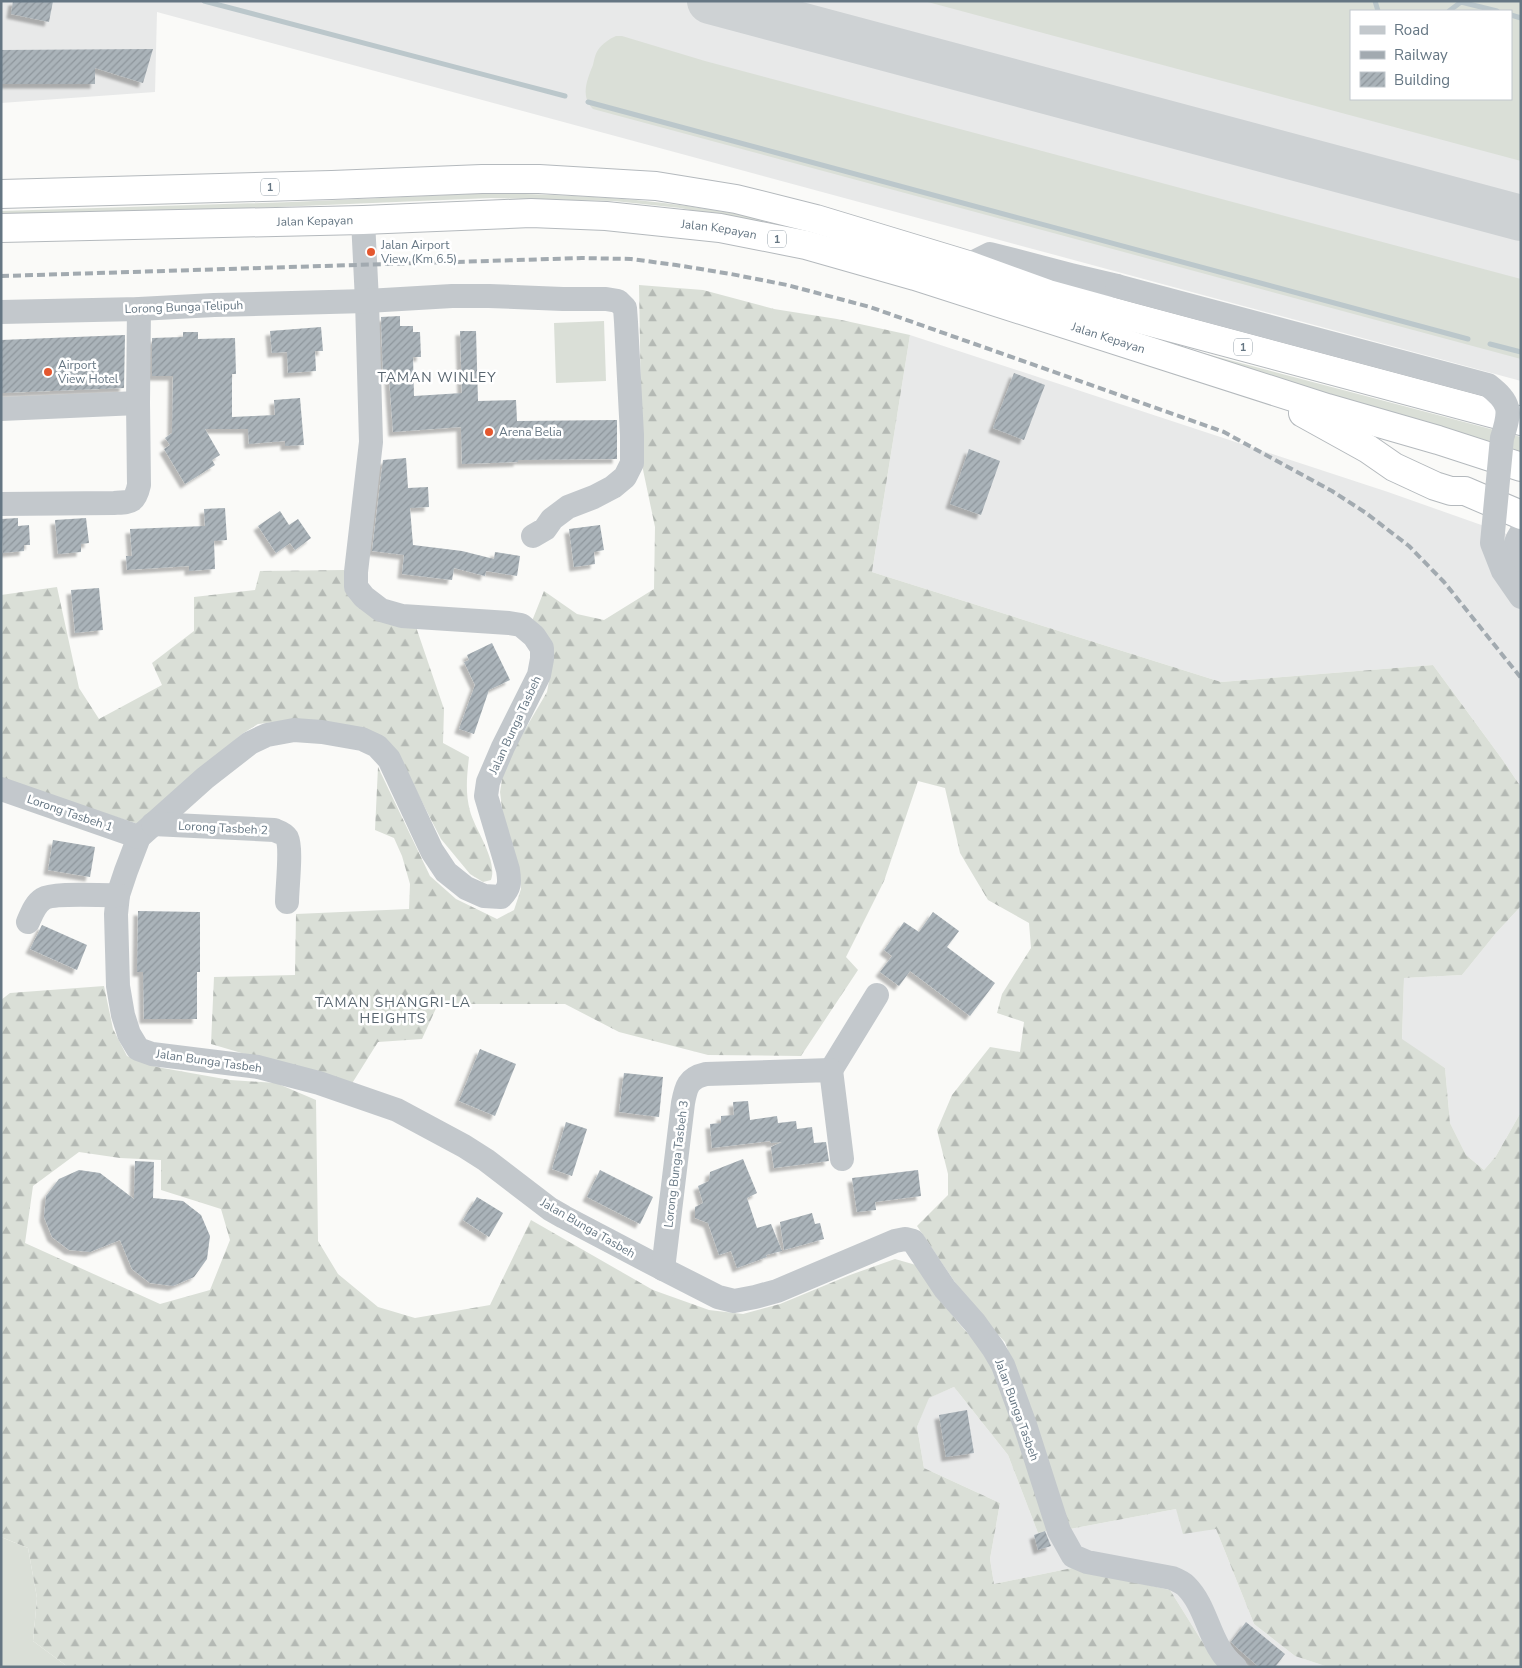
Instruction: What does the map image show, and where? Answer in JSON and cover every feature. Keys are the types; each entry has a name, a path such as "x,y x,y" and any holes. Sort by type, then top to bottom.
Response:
{"highway":[{"name":"Jalan Kepayan","path":"1,194 539,178 656,186 736,199 816,219 968,265 1048,294 1521,420"},
{"name":"Jalan Kepayan","path":"1,228 363,220 531,213 597,215 720,228 806,245 915,276 1327,408 1438,440 1521,467"},
{"path":"1232,378 1332,429 1368,449 1394,467 1435,486 1451,491 1465,491 1521,515"},
{"path":"1327,408 1359,427 1455,460 1463,471 1465,491"}],"street":[{"name":"Jalan Bunga Tasbeh","path":"363,220 371,442 356,586 364,597 381,610 402,616 521,625 534,636 542,648 539,675 492,769 486,796 508,870 510,882 508,890 500,897 484,896 466,888 446,872 432,850 389,759 378,746 362,739 322,732 294,730 267,735 250,743 205,778 146,831 118,896 116,932 118,986 123,1015 129,1034 138,1049 152,1054 258,1067 319,1083 396,1110 464,1146 486,1160 550,1209 663,1270 718,1297 734,1301 755,1298 777,1291 895,1240 905,1239 913,1241 945,1289 975,1323 1003,1365 1059,1531 1073,1556 1087,1562 1172,1578 1184,1584 1194,1596 1218,1648 1235,1667"},
{"path":"968,265 990,254 1488,385 1501,395 1508,409 1502,438 1492,543 1503,571 1521,597"},
{"path":"367,301 452,296 563,299 606,298 618,300 625,308 632,463 625,478 613,487 568,507 552,519 545,529 533,536"},
{"name":"Lorong Bunga Telipuh","path":"1,312 367,301"},
{"path":"1,504 114,503 134,500 139,485 138,309"},
{"path":"1,409 138,403"},
{"path":"1521,533 1517,538 1514,549 1514,560 1521,574"},
{"name":"Lorong Tasbeh 1","path":"1,789 146,831"},
{"name":"Lorong Tasbeh 2","path":"146,831 274,830 282,833 287,839 289,849 287,902"},
{"path":"28,922 36,905 44,898 57,896 118,896"},
{"path":"842,1159 831,1070 877,995"},
{"name":"Lorong Bunga Tasbeh 3","path":"663,1270 683,1103 690,1082 697,1076 706,1074 831,1070"}],"shaded area":[{"path":"1,1 1521,1 1521,381 157,12 155,92 1,103"},
{"path":"910,335 1388,492 1521,539 1521,787 1433,665 1221,682 872,572"},
{"path":"1521,906 1521,1112 1496,1156 1484,1170 1466,1155 1450,1123 1445,1068 1402,1040 1404,978 1462,975"},
{"path":"954,1387 1008,1455 1038,1533 1070,1529 1176,1509 1216,1529 1254,1624 1295,1656 1328,1667 1218,1667 1170,1590 1072,1568 994,1584 990,1559 1000,1503 924,1468 917,1427 928,1398"}],"green space":[{"path":"924,1 1521,1 1521,161"},
{"path":"616,36 622,36 705,61 1521,279 1521,359 593,109 587,99 586,88 595,55 606,42"},
{"path":"491,193 630,199 740,214 765,221 763,224 680,208 614,201 491,198 156,212 1,216 1,211 292,202"},
{"path":"639,285 703,290 774,309 837,319 910,335 872,572 1221,682 1433,665 1521,787 1521,906 1462,975 1404,978 1402,1039 1445,1068 1450,1123 1466,1155 1484,1170 1496,1156 1521,1112 1521,1667 1328,1667 1295,1656 1254,1624 1216,1529 1183,1534 1176,1509 1070,1529 1005,1342 973,1309 917,1226 948,1195 948,1174 937,1130 952,1095 990,1047 1020,1052 1024,1022 997,1013 1002,994 1031,948 1029,923 988,900 960,853 945,788 918,781 884,881 846,957 858,970 801,1056 708,1055 619,1032 565,1004 438,1004 422,1039 378,1042 351,1085 211,1044 214,977 295,975 296,914 409,909 410,884 402,856 394,838 375,830 378,767 430,876 456,899 497,919 514,910 521,889 519,871 503,817 500,792 503,774 513,750 547,692 554,654 547,635 532,621 544,591 577,614 604,620 654,589 655,527 642,465"},
{"path":"604,321 606,381 556,383 554,323"},
{"path":"1176,346 1521,437 1521,453 1175,352"},
{"path":"344,570 345,588 415,624 444,709 443,743 469,757 468,804 489,854 492,872 491,880 483,882 470,874 441,839 398,755 293,720 258,724 242,734 138,824 1,780 1,595 57,587 79,688 99,719 162,685 152,663 194,631 194,597 255,590 260,571"},
{"path":"104,986 113,1029 127,1056 157,1067 230,1080 276,1083 316,1100 318,1241 338,1274 378,1307 415,1318 490,1305 531,1220 653,1290 709,1310 743,1314 780,1304 895,1259 916,1265 956,1320 985,1353 996,1373 1050,1530 1038,1533 1008,1455 954,1387 929,1398 917,1427 924,1468 1000,1503 990,1559 994,1584 1072,1568 1170,1590 1218,1667 68,1667 33,1641 37,1598 28,1548 1,1537 1,1000 10,993","holes":["79,1152 120,1158 161,1160 161,1190 221,1209 230,1240 210,1290 160,1304 25,1243 33,1186"]},
{"path":"1,1537 28,1548 37,1598 33,1641 68,1667 1,1667"}],"building":[{"path":"13,1 53,1 49,22 11,14"},
{"path":"153,49 143,83 95,68 95,84 1,84 1,50"},
{"path":"400,316 400,326 413,326 413,332 420,332 421,357 413,357 414,396 462,393 460,331 476,331 478,401 516,400 517,421 617,420 617,459 518,460 518,462 462,464 461,427 393,432 389,377 383,377 381,317"},
{"path":"321,327 323,351 315,351 316,371 288,373 287,352 272,353 270,331"},
{"path":"183,332 198,332 198,339 235,338 236,374 232,374 232,417 275,415 274,400 300,398 304,445 285,446 285,441 249,444 248,429 205,429 220,455 212,460 215,465 185,484 164,449 170,445 165,438 172,433 173,376 152,376 152,338 183,337"},
{"path":"125,335 124,388 1,393 1,340"},
{"path":"1014,373 1045,385 1024,440 993,428"},
{"path":"969,449 1000,461 981,515 950,504"},
{"path":"406,458 408,488 428,487 429,507 410,508 413,545 462,551 494,559 495,552 520,556 517,576 486,571 485,576 454,568 452,580 402,574 404,555 372,551 383,460"},
{"path":"225,508 227,540 214,541 215,569 189,571 189,566 127,570 126,556 132,556 130,529 205,526 204,509"},
{"path":"280,511 289,525 298,519 311,538 295,550 290,543 276,553 258,526"},
{"path":"18,518 18,526 29,525 30,545 24,545 24,551 3,553 1,519"},
{"path":"86,518 89,543 81,544 81,552 58,554 55,520"},
{"path":"600,525 604,550 594,552 595,564 574,567 569,529"},
{"path":"99,588 103,630 75,633 71,590"},
{"path":"492,643 510,680 489,690 474,734 459,729 475,685 464,662 469,660 467,655"},
{"path":"53,840 95,847 90,877 48,870"},
{"path":"138,911 200,912 200,972 197,972 197,1019 144,1019 143,972 137,972"},
{"path":"933,912 959,931 947,947 995,983 970,1016 910,971 899,986 880,972 892,956 884,950 904,922 919,932"},
{"path":"42,925 87,945 77,970 30,949"},
{"path":"480,1049 516,1064 495,1116 459,1101"},
{"path":"624,1073 663,1077 659,1117 619,1112"},
{"path":"748,1101 750,1120 777,1116 778,1123 796,1121 797,1129 812,1127 814,1143 826,1142 829,1161 774,1168 771,1147 782,1142 771,1143 770,1141 712,1148 710,1124 721,1123 721,1116 734,1115 733,1102"},
{"path":"566,1122 587,1129 572,1176 552,1169"},
{"path":"743,1159 757,1193 747,1198 757,1228 771,1224 782,1251 766,1255 767,1257 737,1268 731,1251 719,1255 708,1223 695,1218 695,1207 703,1203 698,1186 709,1181 710,1172"},
{"path":"135,1161 154,1162 153,1198 183,1201 201,1215 210,1236 207,1259 194,1277 173,1286 150,1283 132,1269 120,1240 90,1252 69,1250 52,1237 44,1217 46,1196 59,1179 79,1170 100,1173 134,1199"},
{"path":"600,1170 653,1197 640,1224 587,1197"},
{"path":"918,1170 921,1196 875,1202 876,1210 857,1212 852,1178"},
{"path":"477,1197 503,1213 489,1237 463,1220"},
{"path":"812,1213 815,1224 820,1223 824,1239 784,1250 780,1222"},
{"path":"967,1410 974,1453 946,1457 939,1415"},
{"path":"1045,1531 1051,1546 1038,1550 1034,1535"},
{"path":"1246,1622 1285,1654 1275,1667 1259,1667 1231,1642"}],"waterway":[{"path":"204,1 565,96"},
{"path":"1375,1 1378,10"},
{"path":"1450,10 1461,2 1493,10"},
{"path":"1512,15 1521,18"},
{"path":"588,102 1468,339"},
{"path":"1490,344 1521,352"}],"taxiway":[{"path":"710,1 1521,218"}],"railway":[{"path":"1,276 582,258 631,259 731,274 787,285 870,307 1224,432 1332,491 1366,513 1409,546 1444,582 1521,678"}],"place":[{"name":"Jalan Airport View (Km 6.5)","path":"371,252"},
{"name":"Airport View Hotel","path":"48,372"},
{"name":"Arena Belia","path":"489,432"}],"district":[{"name":"TAMAN WINLEY","path":"437,377"},
{"name":"TAMAN SHANGRI-LA HEIGHTS","path":"393,1010"}]}
